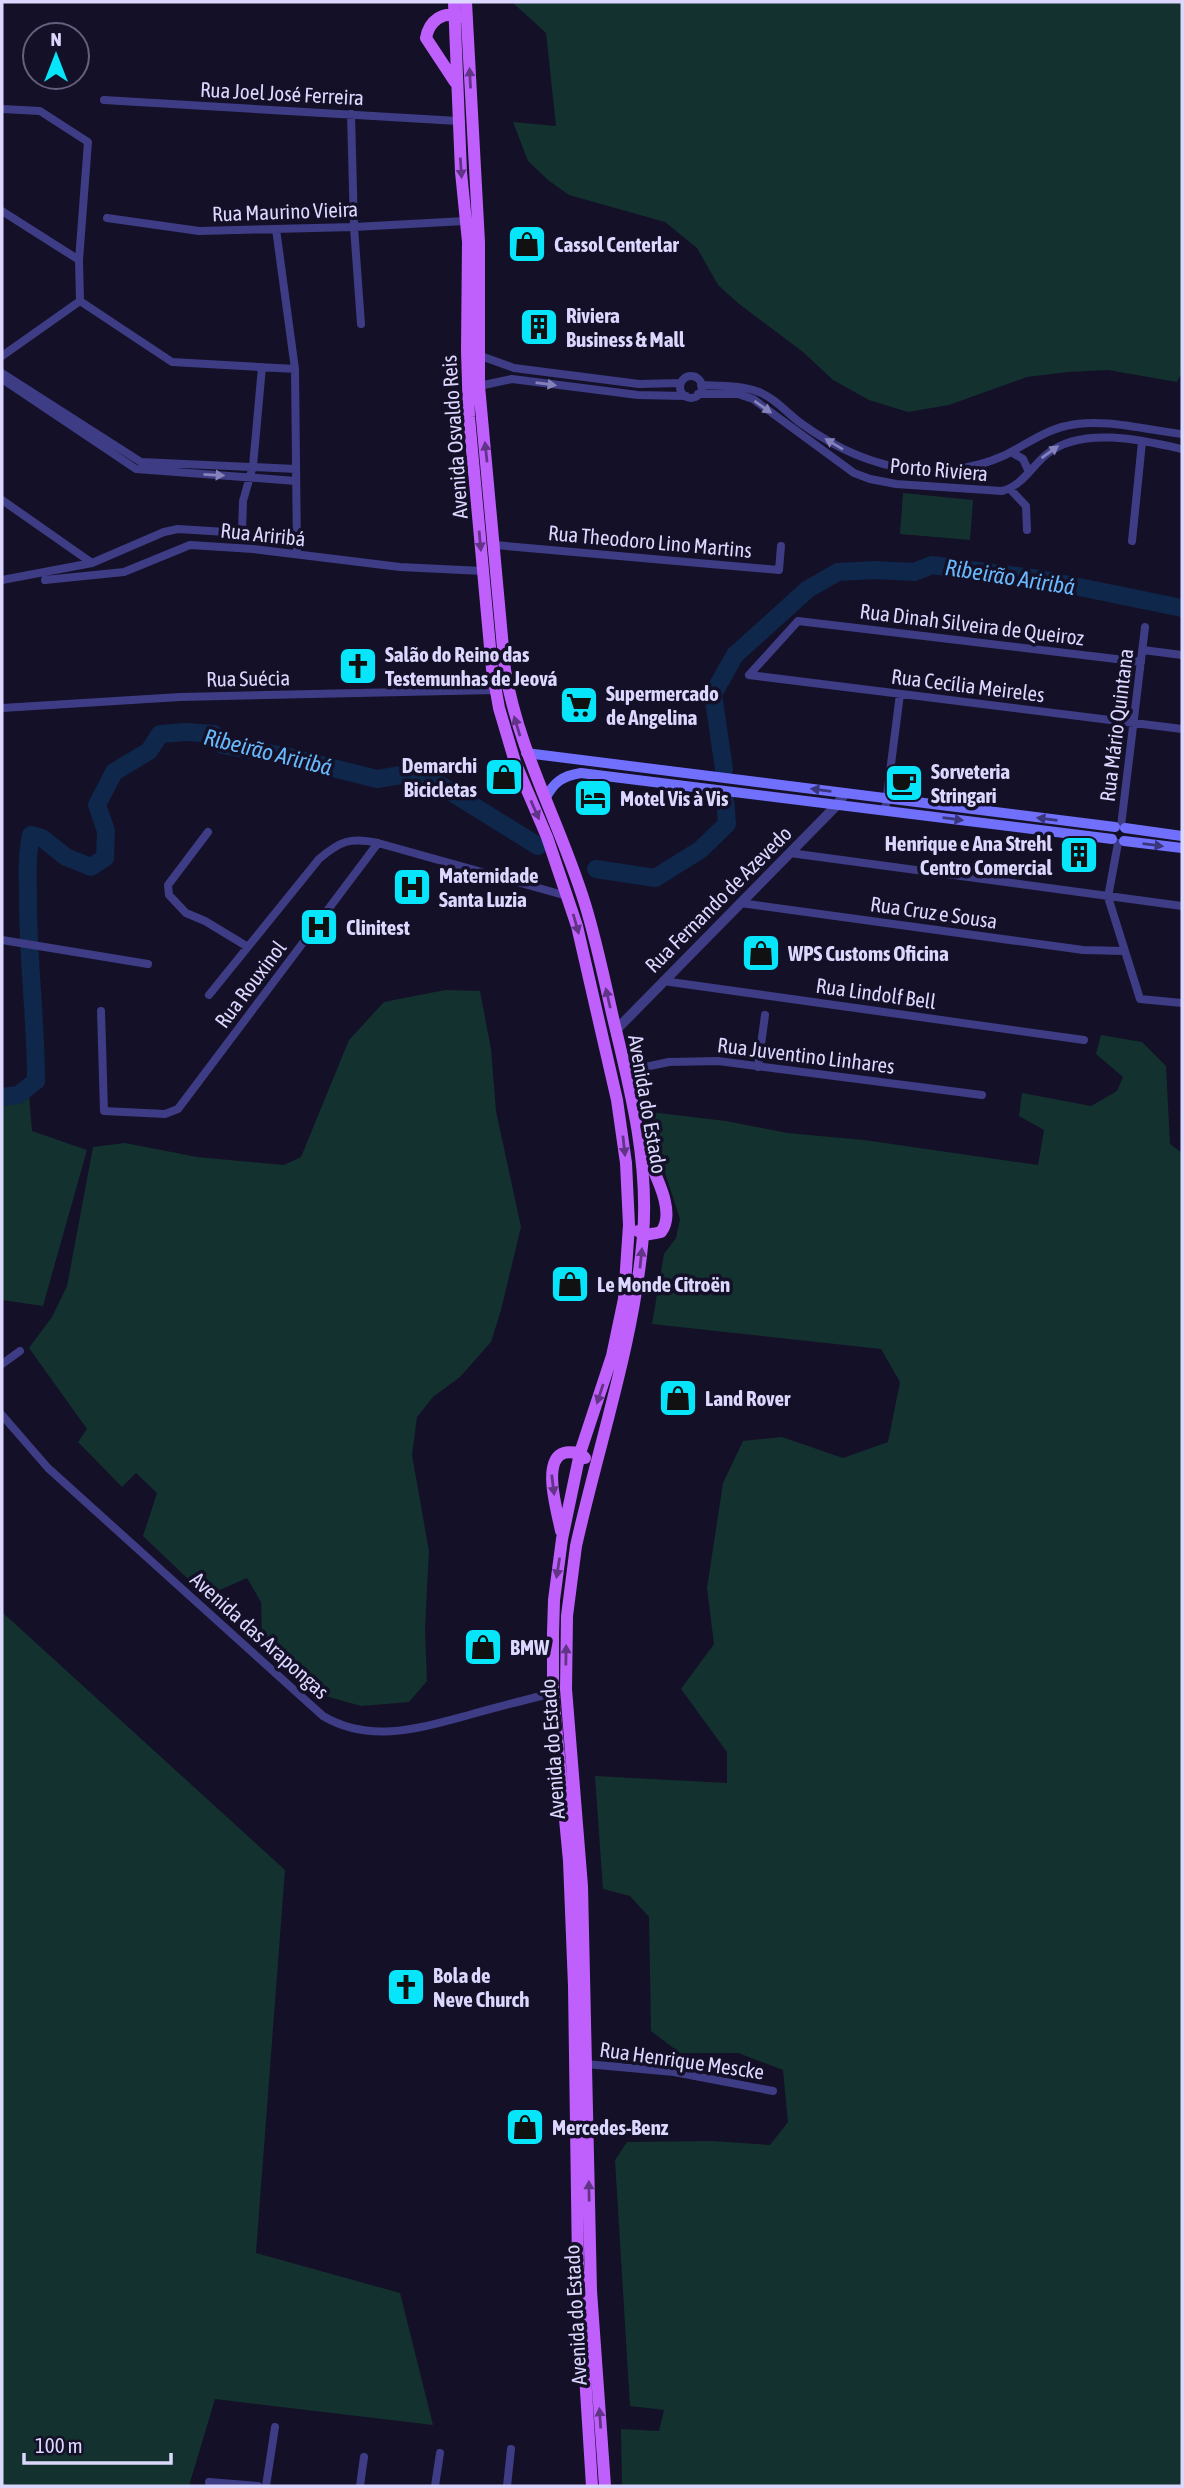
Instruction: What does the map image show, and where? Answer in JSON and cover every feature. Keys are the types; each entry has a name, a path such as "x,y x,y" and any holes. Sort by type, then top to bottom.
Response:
{"main road":[{"name":"Avenida Osvaldo Reis","path":"466,2 479,242 479,386 505,670 511,706 526,753 570,858"},
{"name":"Avenida Osvaldo Reis","path":"454,8 458,121 468,242 469,417 489,647 496,690 515,762 555,859"},
{"path":"456,86 426,38 432,22 454,8 467,27"},
{"path":"526,753 1182,836"},
{"path":"582,773 583,760"},
{"path":"669,784 671,771"},
{"path":"545,799 558,780 582,773 1182,848"},
{"path":"1118,841 1111,834 1120,827"},
{"name":"Avenida do Estado","path":"570,858 592,928 626,1071 639,1138 645,1207 635,1304 628,1342 594,1468 569,1585 565,1658 582,1886 591,2291 605,2486"},
{"name":"Avenida do Estado","path":"555,859 583,950 617,1100 626,1163 629,1225 626,1276 616,1338 580,1453 562,1539 554,1600 553,1693 569,1861 574,1976 578,2274 592,2486"},
{"path":"629,1225 643,1234 661,1232 668,1217 667,1206 639,1138"},
{"path":"562,1539 553,1488 553,1464 565,1452 580,1453 594,1468"}],"street":[{"name":"Rua Joel José Ferreira","path":"104,100 458,121"},
{"path":"2,108 40,111 88,142 79,260 80,301"},
{"path":"351,114 354,227 361,324"},
{"path":"2,211 79,260"},
{"name":"Rua Maurino Vieira","path":"107,218 184,230 354,227 465,221"},
{"path":"276,229 295,369 297,554"},
{"path":"2,356 80,301"},
{"path":"80,301 172,362 295,369"},
{"path":"478,355 514,368 621,382 658,385 680,383 685,377 692,376 698,379 700,389 693,397 620,393 512,379 479,386"},
{"path":"2,580 92,563 164,532 178,529 242,534 243,501 253,466 262,367"},
{"path":"512,379 514,368"},
{"path":"2,373 141,462 296,469"},
{"path":"2,379 136,469 296,481"},
{"path":"601,391 603,380"},
{"path":"620,393 621,382"},
{"path":"680,383 681,392 686,396"},
{"name":"Porto Riviera","path":"700,389 747,388 766,395 832,444 875,462 909,469 938,470 979,464 1011,452 1056,429 1083,423 1182,434"},
{"name":"Porto Riviera","path":"700,389 738,394 753,399 848,469 870,480 896,484 996,492 1010,489 1051,450 1077,439 1097,437 1182,449"},
{"path":"1132,541 1143,442"},
{"path":"1011,452 1023,459 1029,472"},
{"path":"848,469 856,463 857,455"},
{"path":"870,480 871,468 875,462"},
{"path":"243,501 248,491 260,479"},
{"path":"1010,489 1026,506 1027,530"},
{"path":"2,500 92,563"},
{"name":"Rua Ariribá","path":"45,580 124,572 190,545 297,554 400,567 483,570"},
{"name":"Rua Theodoro Lino Martins","path":"495,545 779,570 781,546"},
{"name":"Rua Dinah Silveira de Queiroz","path":"748,675 798,621 1141,662"},
{"name":"Rua Mário Quintana","path":"1120,827 1145,628"},
{"path":"1143,650 1182,655"},
{"name":"Rua Cecília Meireles","path":"748,675 1182,729"},
{"name":"Rua Suécia","path":"2,708 180,698 496,690"},
{"path":"885,811 900,694"},
{"name":"Rua Fernando de Azevedo","path":"616,1030 837,805 845,793"},
{"path":"208,832 168,885 169,895 186,913 205,921 248,947"},
{"path":"209,995 319,859 341,842 358,840 378,843 568,896"},
{"path":"1118,841 1108,897 1140,999 1182,1003"},
{"name":"Rua Rouxinol","path":"101,1011 104,1111 164,1114 178,1109 378,843"},
{"path":"790,853 1182,906"},
{"name":"Rua Cruz e Sousa","path":"740,903 1083,950 1124,951"},
{"path":"2,940 148,964"},
{"name":"Rua Lindolf Bell","path":"663,981 1084,1040"},
{"path":"758,1067 765,1014"},
{"name":"Rua Juventino Linhares","path":"626,1071 692,1060 982,1095"},
{"path":"2,1364 20,1351"},
{"name":"Avenida das Arapongas","path":"2,1415 48,1468 323,1716 335,1723 370,1732 404,1731 553,1693"},
{"name":"Rua Henrique Mescke","path":"586,2064 674,2072 773,2091"},
{"path":"266,2486 275,2427"},
{"path":"507,2486 511,2449"},
{"path":"435,2486 439,2454"},
{"path":"360,2486 364,2457"},
{"path":"209,2482 258,2486"}],"green space":[{"path":"512,2 1182,2 1182,372 1177,382 1108,370 1068,372 1027,377 949,405 908,412 869,400 833,380 803,352 718,285 697,248 665,222 569,195 528,161 513,122 556,126 546,33"},
{"path":"903,493 973,500 970,540 900,534"},
{"path":"445,990 480,991 491,1049 496,1111 521,1227 491,1342 460,1377 433,1397 417,1417 412,1455 429,1551 425,1629 427,1681 409,1702 361,1706 322,1695 262,1637 261,1602 247,1578 206,1596 143,1536 157,1493 136,1473 122,1487 78,1442 87,1429 29,1348 52,1317 67,1286 93,1147 125,1143 197,1157 284,1165 301,1157 349,1040 384,1002"},
{"path":"1101,1035 1142,1042 1166,1066 1170,1144 1182,1153 1182,2486 622,2486 621,2429 659,2431 664,2410 630,2406 615,2160 627,2142 713,2141 770,2145 788,2122 783,2070 738,2053 680,2053 651,2031 649,1917 630,1896 603,1889 595,1776 727,1783 727,1752 681,1689 714,1644 707,1588 723,1483 743,1441 782,1437 843,1458 888,1442 900,1382 881,1349 652,1324 664,1254 676,1238 680,1219 661,1166 650,1112 726,1121 787,1133 864,1140 1038,1165 1044,1130 1019,1116 1022,1093 1091,1106 1117,1091 1123,1077 1096,1054"},
{"path":"29,1095 32,1131 87,1150 43,1306 2,1300 2,1099"},
{"path":"2,1612 285,1870 256,2253 400,2293 433,2425 215,2399 189,2486 2,2486"}],"waterway":[{"name":"Ribeirão Ariribá","path":"724,769 713,694 735,655 808,589 838,572 914,572 932,565 1040,579 1182,608"},
{"name":"Ribeirão Ariribá","path":"2,1097 18,1095 36,1081 28,924 28,860 31,835 42,838 66,857 91,867 105,858 106,831 97,805 114,772 149,751 160,734 214,734 223,745 285,756 377,779 419,772 538,846"},
{"name":"Ribeirão Ariribá","path":"596,869 655,878 700,850 727,824 725,798"}],"place":[{"name":"Cassol Centerlar","path":"527,244"},
{"name":"Riviera Business & Mall","path":"539,327"},
{"name":"Salão do Reino das Testemunhas de Jeová","path":"358,666"},
{"name":"Supermercado de Angelina","path":"579,705"},
{"name":"Demarchi Bicicletas","path":"504,777"},
{"name":"Sorveteria Stringari","path":"904,783"},
{"name":"Motel Vis à Vis","path":"593,798"},
{"name":"Henrique e Ana Strehl Centro Comercial","path":"1079,855"},
{"name":"Maternidade Santa Luzia","path":"412,887"},
{"name":"Clinitest","path":"319,927"},
{"name":"WPS Customs Oficina","path":"761,953"},
{"name":"Le Monde Citroën","path":"570,1284"},
{"name":"Land Rover","path":"678,1398"},
{"name":"BMW","path":"483,1647"},
{"name":"Bola de Neve Church","path":"406,1987"},
{"name":"Mercedes-Benz","path":"525,2127"}]}
